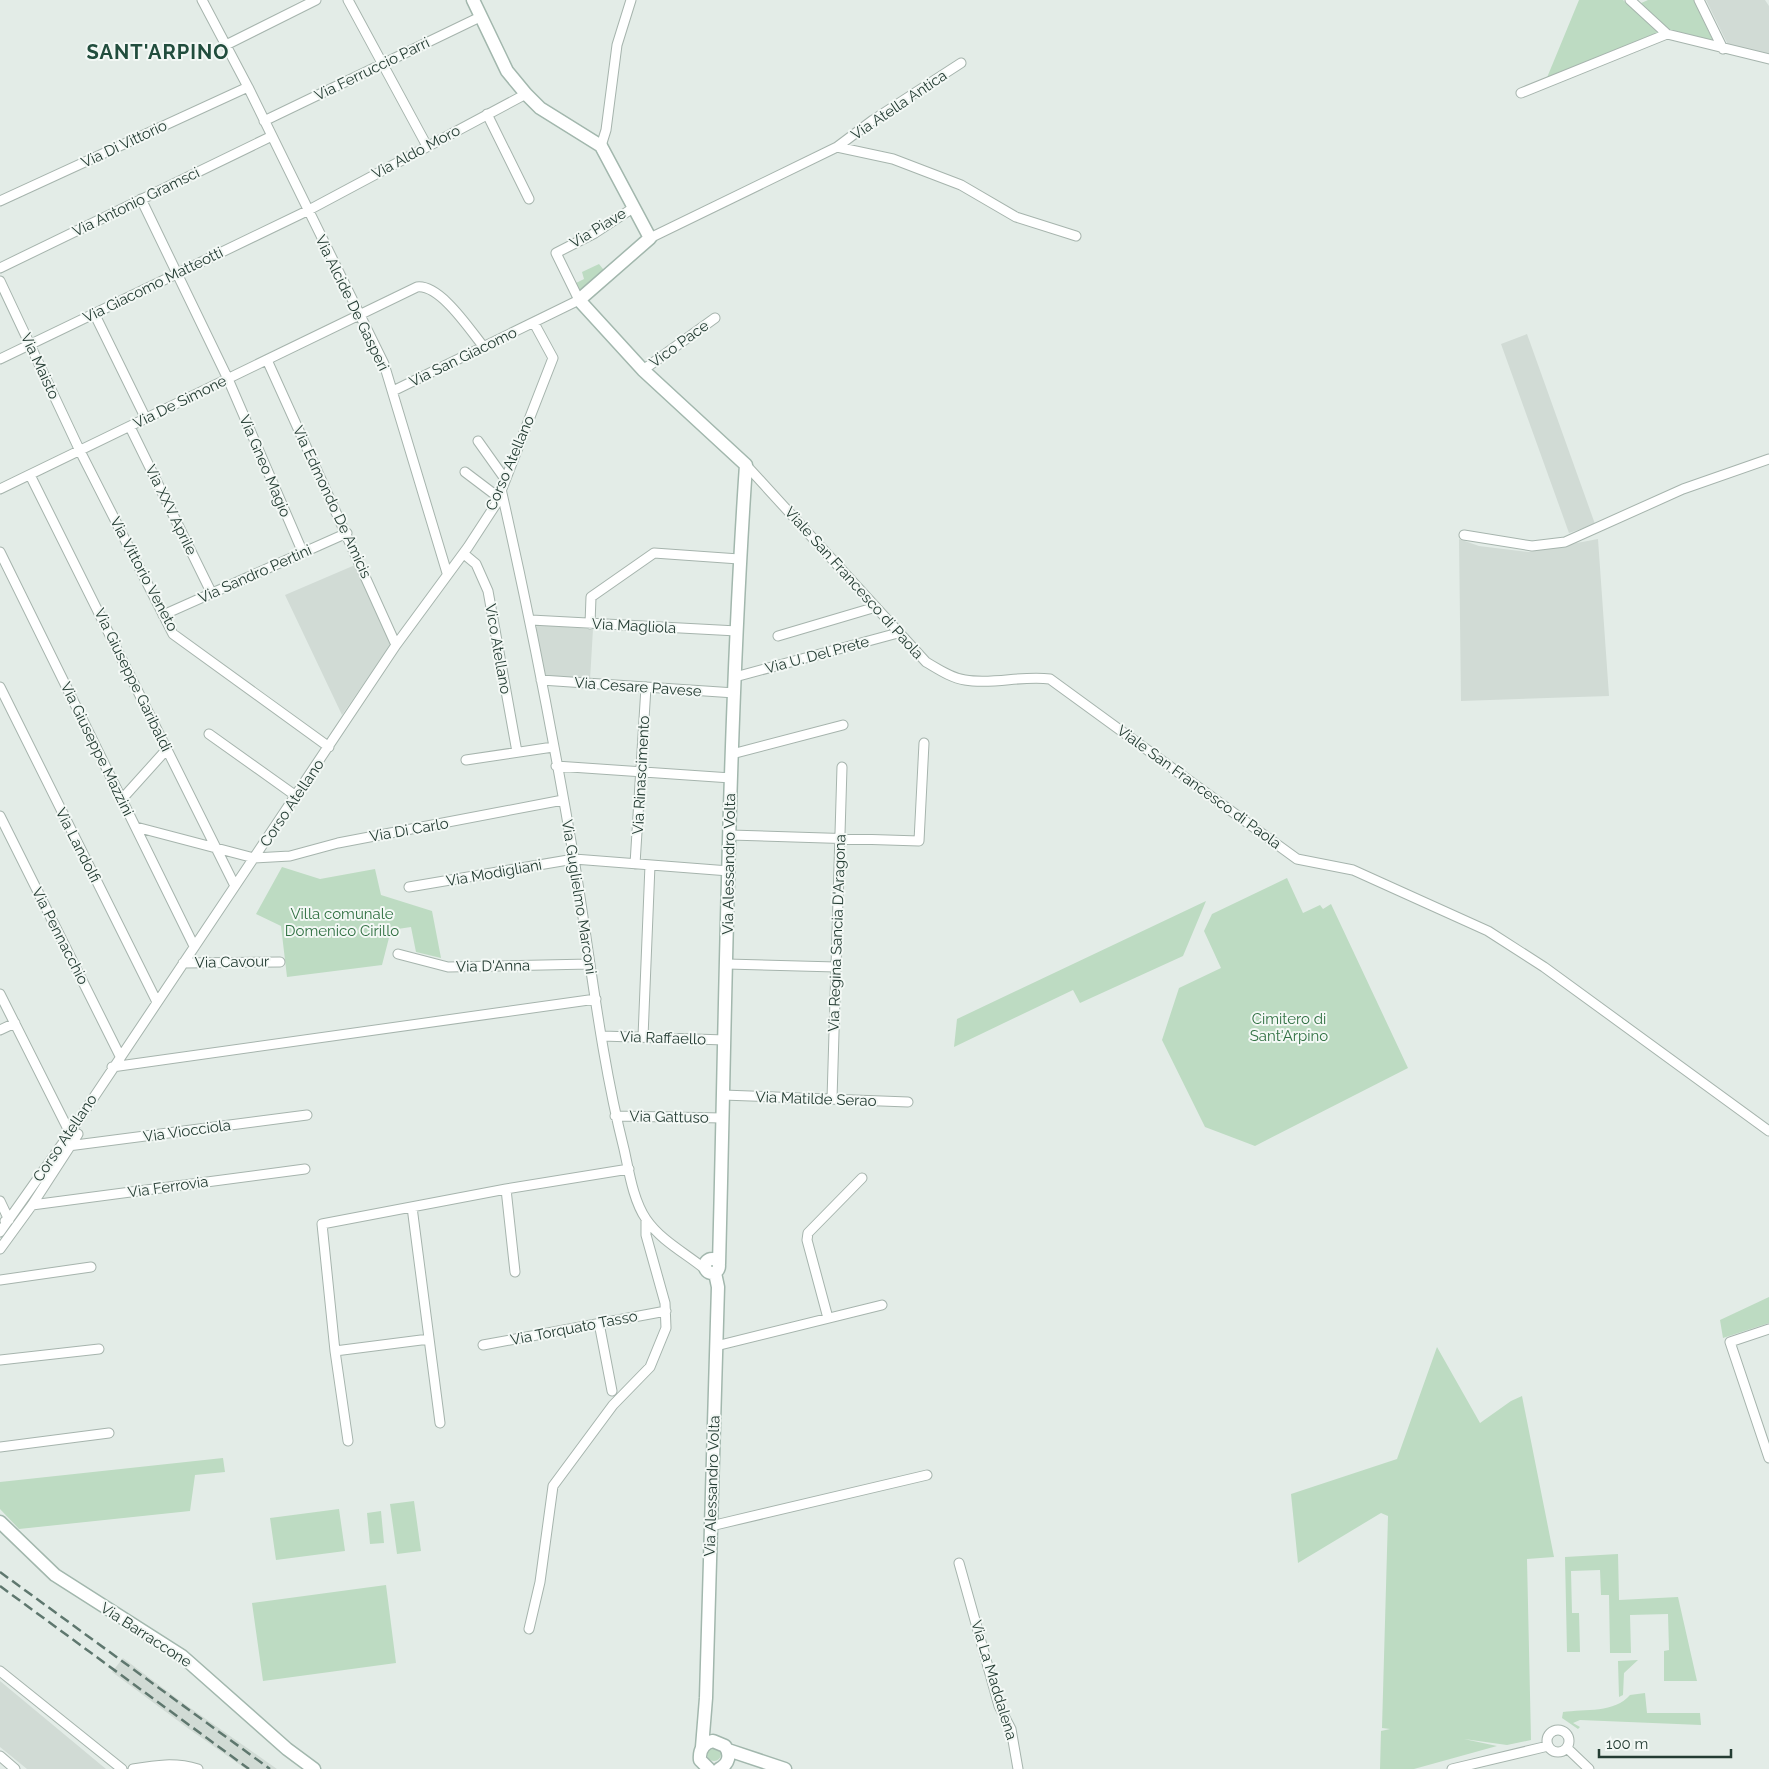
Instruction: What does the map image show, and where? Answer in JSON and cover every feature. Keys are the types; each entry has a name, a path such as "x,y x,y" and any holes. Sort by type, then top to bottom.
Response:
{"street":[{"name":"Via Alcide De Gasperi","path":"202,0 248,87 307,211 384,364 447,573"},
{"path":"226,45 316,0"},
{"path":"348,0 427,146"},
{"path":"473,0 508,72 526,94 540,108 601,146 650,238 579,300"},
{"path":"601,146 606,130 617,45 631,0"},
{"path":"1630,0 1667,34 1769,59"},
{"path":"1699,0 1723,49"},
{"name":"Via Ferruccio Parri","path":"264,121 480,17"},
{"path":"1521,93 1667,34"},
{"name":"Via Atella Antica","path":"650,238 837,147 873,120 961,63"},
{"name":"Via Di Vittorio","path":"0,201 248,87"},
{"name":"Via Aldo Moro","path":"307,211 526,94"},
{"path":"487,114 529,198"},
{"name":"Via Antonio Gramsci","path":"0,268 272,136"},
{"path":"837,147 893,158 961,185 1016,217 1076,236"},
{"name":"Via Gneo Magio","path":"141,199 228,379 303,553"},
{"name":"Via Piave","path":"579,300 556,253 595,233 633,208"},
{"name":"Via Giacomo Matteotti","path":"0,359 307,211"},
{"name":"Via Maisto","path":"0,281 80,451"},
{"name":"Via De Simone","path":"0,489 422,287 451,306 483,346"},
{"name":"Via San Giacomo","path":"393,391 579,300"},
{"name":"Viale San Francesco di Paola","path":"579,300 643,370 746,465 926,662 944,673 963,680 988,682 1038,677 1050,679 1297,859 1353,870 1488,931 1544,967 1769,1131"},
{"path":"94,313 146,419"},
{"name":"Vico Pace","path":"643,370 715,318"},
{"name":"Corso Atellano","path":"0,1232 5,1221 70,1134 112,1067 396,645 447,573 464,554 488,516 500,493 553,358 534,323"},
{"name":"Via Edmondo De Amicis","path":"267,360 347,533 396,645"},
{"name":"Via XXV Aprile","path":"130,427 212,594"},
{"path":"478,440 505,479"},
{"name":"Via Vittorio Veneto","path":"80,451 173,634 329,747"},
{"path":"1464,535 1532,546 1565,542 1683,489 1769,459"},
{"name":"Via Alessandro Volta","path":"703,1761 718,1287 708,1266 723,1118 731,778 739,559 746,465"},
{"path":"465,472 500,493"},
{"name":"Via Giuseppe Garibaldi","path":"30,475 235,886"},
{"name":"Via Guglielmo Marconi","path":"500,493 506,511 531,620 574,859 615,1116 637,1199 646,1220 656,1231 708,1266"},
{"path":"488,516 506,511"},
{"name":"Via Sandro Pertini","path":"163,615 347,533"},
{"name":"Via Giuseppe Mazzini","path":"0,552 194,946"},
{"path":"590,624 591,597 654,553 739,559"},
{"name":"Vico Atellano","path":"464,554 476,564 488,591 517,752"},
{"path":"778,636 876,606"},
{"name":"Via Magliola","path":"531,620 737,632"},
{"name":"Via U. Del Prete","path":"735,677 898,633"},
{"name":"Via Cesare Pavese","path":"542,680 735,693"},
{"name":"Via Rinascimento","path":"635,864 646,687"},
{"name":"Via Landolfi","path":"0,688 157,1002"},
{"path":"732,754 842,725"},
{"path":"209,734 296,796"},
{"path":"730,835 919,841 924,743"},
{"path":"466,760 553,747"},
{"path":"122,799 167,749"},
{"path":"556,766 731,778"},
{"name":"Via Regina Sancia D'Aragona","path":"832,1100 842,768"},
{"name":"Via Di Carlo","path":"136,827 254,858 290,856 338,843 564,800"},
{"name":"Via Pennacchio","path":"0,816 120,1056"},
{"name":"Via Modigliani","path":"409,887 574,859 729,871"},
{"path":"643,1037 650,865"},
{"name":"Via D'Anna","path":"398,954 448,967 590,964"},
{"name":"Via Cavour","path":"183,963 280,962"},
{"path":"727,964 836,967"},
{"path":"0,994 70,1134 78,1134 68,1146 32,1205 0,1249"},
{"path":"112,1067 596,999"},
{"path":"0,1030 15,1023"},
{"name":"Via Raffaello","path":"602,1036 725,1040"},
{"name":"Via Matilde Serao","path":"723,1096 908,1102"},
{"name":"Via Viocciola","path":"68,1146 307,1115"},
{"name":"Via Gattuso","path":"615,1116 723,1118"},
{"name":"Via Ferrovia","path":"32,1205 305,1169"},
{"path":"348,1441 335,1351 322,1224 506,1189 629,1169"},
{"path":"828,1318 807,1240 808,1233 862,1178"},
{"path":"506,1189 515,1272"},
{"path":"0,1201 5,1221"},
{"path":"412,1207 440,1423"},
{"path":"529,1629 540,1582 550,1492 613,1405 650,1367 656,1357 666,1328 666,1311 646,1235 646,1220"},
{"path":"0,1280 91,1267"},
{"path":"716,1346 882,1305"},
{"name":"Via Torquato Tasso","path":"483,1345 666,1311"},
{"path":"599,1323 612,1391"},
{"path":"1769,1329 1730,1342 1769,1458"},
{"path":"335,1351 429,1339"},
{"path":"0,1360 99,1349"},
{"path":"0,1447 109,1433"},
{"path":"710,1526 927,1475"},
{"name":"Via Barraccone","path":"0,1522 55,1575 182,1656 287,1749 314,1769"},
{"name":"Via La Maddalena","path":"959,1563 999,1706 1011,1729 1018,1769"},
{"path":"0,1671 122,1769"},
{"name":"Via Alessandro Volta","path":"706,1698 711,1729 717,1741"},
{"path":"1548,1746 1548,1736 1557,1730 1564,1732 1568,1738 1566,1748"},
{"path":"703,1761 708,1742 717,1741 725,1760 780,1767"},
{"path":"1452,1769 1548,1746 1557,1752 1566,1748"},
{"path":"1566,1748 1589,1769"},
{"path":"0,1756 15,1769"},
{"path":"138,1769 167,1764 184,1765 198,1769"}],"shaded area":[{"path":"1706,0 1765,0 1769,6 1769,56 1729,47"},
{"path":"1527,334 1595,524 1569,533 1501,344"},
{"path":"1459,539 1479,546 1529,552 1598,539 1609,696 1461,701"},
{"path":"355,565 391,644 342,715 285,595"},
{"path":"539,625 593,629 590,680 545,677 536,627"},
{"path":"123,1658 277,1769 246,1769 189,1729 112,1672"},
{"path":"0,1681 106,1769 27,1769 0,1747"}],"green space":[{"path":"1579,0 1623,0 1659,31 1654,37 1578,65 1546,80"},
{"path":"1648,0 1694,0 1714,43 1674,34 1639,4"},
{"path":"599,264 607,274 581,297 574,284 584,279 582,272"},
{"name":"Villa comunale Domenico Cirillo","path":"282,867 320,879 375,869 381,895 432,911 441,958 416,952 411,927 391,930 382,965 287,977 281,926 256,914"},
{"name":"Cimitero di Sant'Arpino","path":"1287,878 1303,913 1320,905 1323,909 1331,904 1408,1068 1255,1146 1205,1127 1162,1040 1179,988 1221,968 1204,931 1212,914"},
{"path":"1206,901 1183,956 1080,1003 1073,990 954,1047 957,1019"},
{"path":"1769,1297 1769,1323 1723,1338 1720,1320"},
{"path":"1437,1347 1480,1423 1511,1401 1522,1396 1554,1557 1527,1559 1531,1740 1507,1745 1464,1739 1497,1746 1414,1769 1380,1769 1381,1731 1390,1729 1382,1728 1388,1516 1381,1513 1298,1563 1291,1494 1397,1459"},
{"path":"223,1458 225,1472 195,1475 190,1511 19,1529 0,1509 0,1482"},
{"path":"414,1501 421,1551 397,1554 390,1504"},
{"path":"339,1509 345,1551 276,1560 270,1518"},
{"path":"381,1511 384,1543 370,1544 367,1513"},
{"path":"1618,1554 1619,1600 1678,1597 1697,1681 1664,1681 1664,1651 1669,1650 1668,1614 1630,1615 1631,1653 1610,1653 1609,1595 1601,1595 1600,1570 1571,1571 1572,1613 1579,1613 1580,1652 1567,1652 1565,1557"},
{"path":"386,1585 396,1663 263,1681 252,1603"},
{"path":"1638,1660 1624,1673 1623,1695 1619,1697 1618,1661"},
{"path":"1645,1693 1647,1713 1700,1713 1701,1725 1580,1720 1573,1723 1580,1727 1578,1729 1562,1718 1563,1712 1608,1707 1624,1701 1630,1695"},
{"path":"714,1747 719,1749 721,1754 719,1759 714,1761 709,1759 707,1754 709,1749"}],"railway":[{"path":"0,1572 270,1769"},
{"path":"0,1586 249,1769"}],"district":[{"name":"SANT'ARPINO","path":"158,52"}]}
